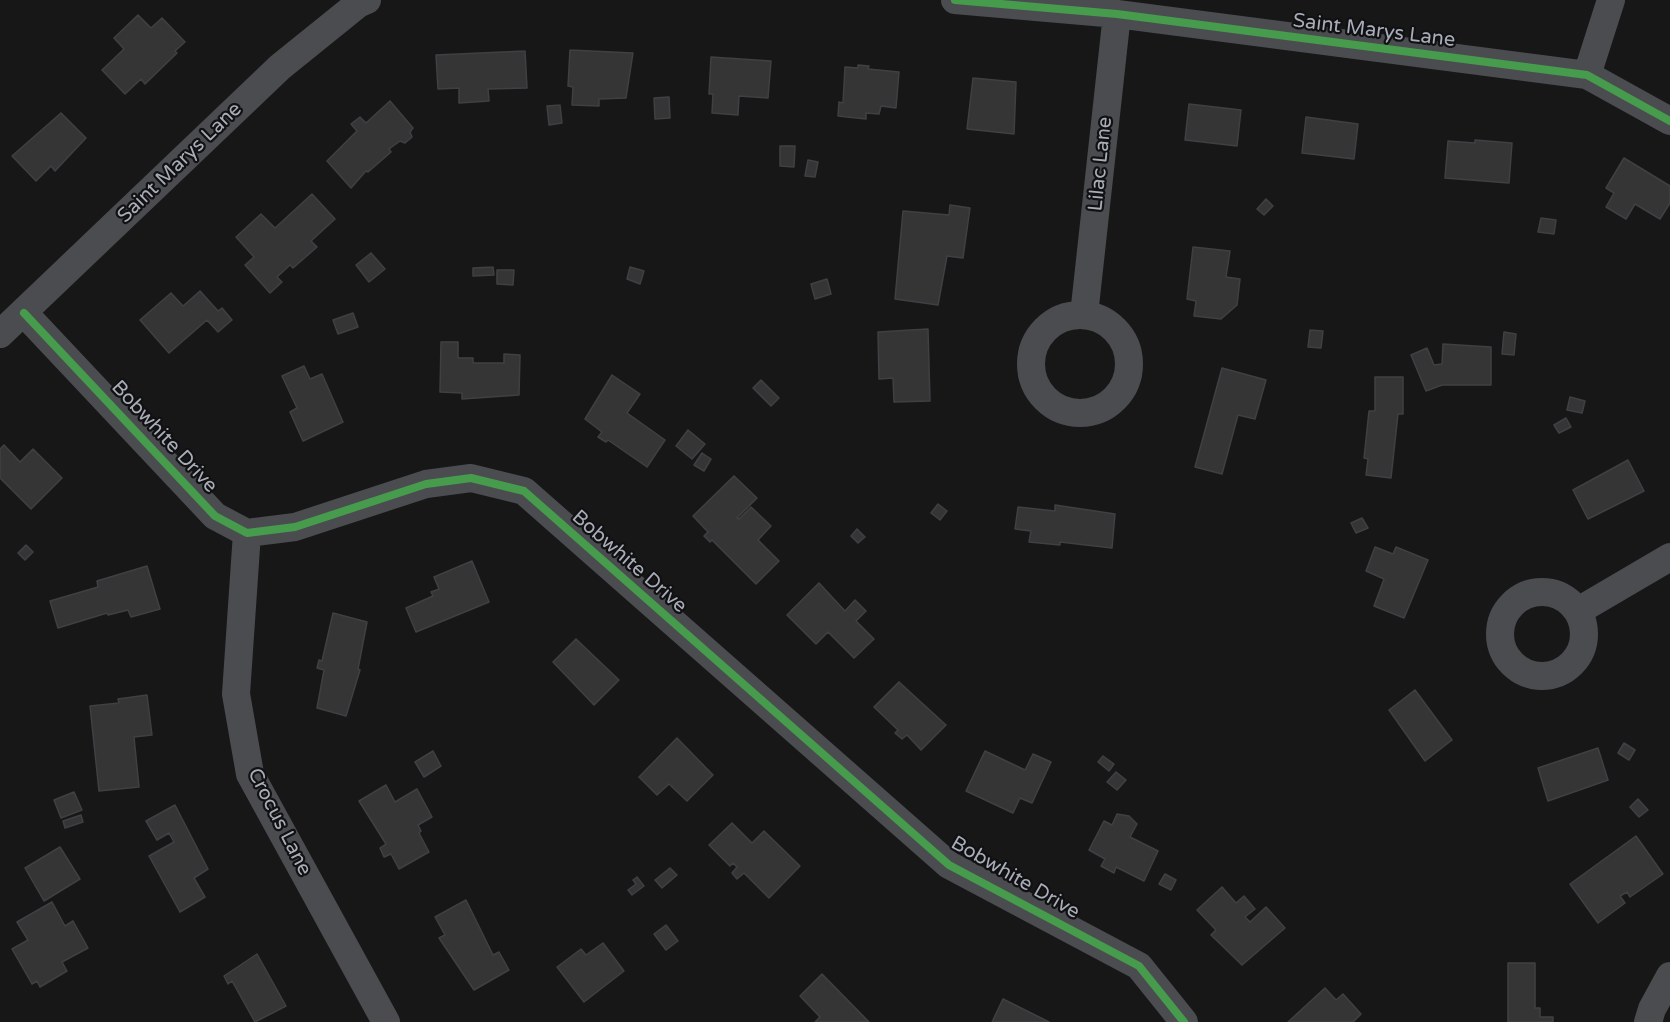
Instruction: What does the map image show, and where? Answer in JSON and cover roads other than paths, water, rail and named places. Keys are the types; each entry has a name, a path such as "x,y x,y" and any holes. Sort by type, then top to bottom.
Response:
{"street":[{"name":"Saint Marys Lane","path":"0,334 280,67 358,4 367,0"},
{"name":"Saint Marys Lane","path":"955,0 1117,14 1587,75 1670,121"},
{"path":"1587,75 1611,0"},
{"name":"Lilac Lane","path":"1084,315 1117,14"},
{"name":"Bobwhite Drive","path":"24,313 215,516 247,533 295,527 426,484 471,478 524,491 949,865 1138,966 1184,1022"},
{"name":"Crocus Lane","path":"247,533 236,694 250,774 386,1022"},
{"path":"1578,611 1670,557"},
{"path":"1648,1022 1652,1009 1670,976"}]}
